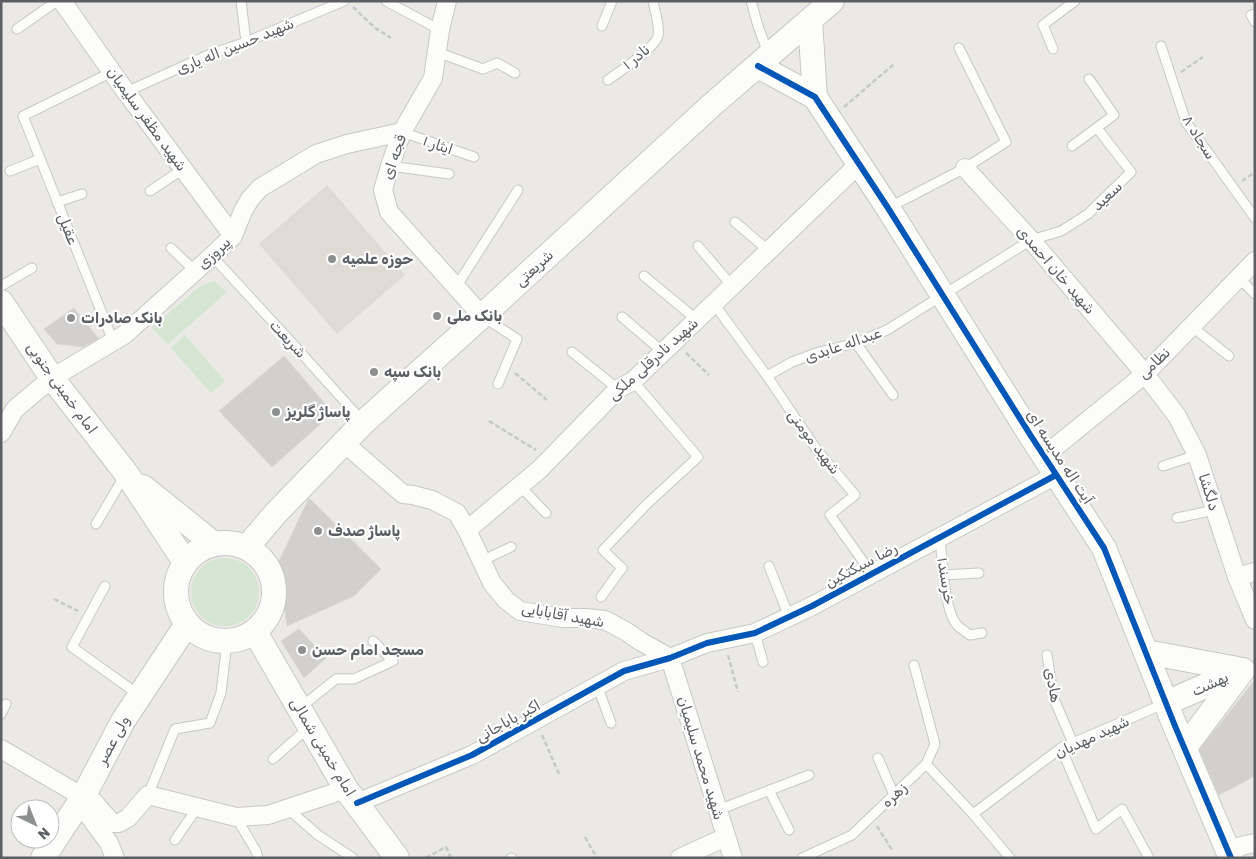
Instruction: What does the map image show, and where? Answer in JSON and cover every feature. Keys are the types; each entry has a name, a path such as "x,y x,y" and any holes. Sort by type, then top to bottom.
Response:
{"main road":[{"name":"شریعتی","path":"247,547 276,513 364,422 714,103 832,1"},
{"path":"810,21 816,97"},
{"path":"764,61 816,97"},
{"name":"آیت اله مدیسه ای","path":"816,97 1104,548 1184,747 1230,853"},
{"name":"امام خمینی جنوبی","path":"1,302 52,378 126,473"},
{"path":"126,473 214,544"},
{"path":"126,473 185,562"},
{"path":"231,543 247,547 261,557 270,571 275,588 273,604 266,620 255,632 241,639 227,642 212,640 198,634 187,624 178,610 175,594 178,577 185,562 193,554 214,544 231,543"},
{"name":"ولی عصر","path":"43,858 83,797 122,721 187,624"},
{"name":"امام خمینی شمالی","path":"255,632 304,718 352,796 389,851"},
{"path":"1146,652 1249,667"},
{"path":"1184,747 1249,667"},
{"name":"بهشت","path":"1166,703 1249,667"}],"street":[{"name":"شهید مظفر سلیمیان","path":"62,1 126,92 233,236"},
{"name":"قجه ای","path":"447,1 440,30 433,78 402,132 383,190 389,212 482,316"},
{"name":"پیروزی","path":"1,433 15,409 52,378 124,335 212,256 233,236 243,211 250,199 260,188 316,154 347,144 402,132"},
{"name":"شهید نادرقلی ملکی","path":"467,530 550,459 625,385 669,347 859,164"},
{"name":"شهید خان احمدی","path":"965,168 1031,240 1145,374"},
{"name":"نظامی","path":"1050,466 1145,374 1255,261"},
{"name":"دلگشا","path":"1145,374 1177,416 1197,455 1237,577 1255,620"},
{"name":"شهید آقابابایی","path":"344,443 403,494 432,500 457,513 492,583 506,600 520,610 562,618 605,620 670,658"},
{"name":"رضا سبکتکین","path":"670,658 707,643 755,633 789,617 940,538 1050,466"},
{"path":"1237,577 1255,572"},
{"name":"اکبر باباجانی","path":"148,795 236,818 268,815 288,808 352,796 472,755 624,671 670,658"},
{"name":"شهید محمد سلیمیان","path":"670,658 733,858"},
{"path":"1,749 94,802 112,823 119,823 128,818 148,795"},
{"path":"83,797 86,812 112,850"},
{"path":"112,850 119,823"},
{"path":"680,858 726,837"},
{"path":"1230,853 1255,843"}],"lane":[{"path":"17,29 57,1"},
{"path":"241,1 246,42"},
{"name":"شهید حسین اله یاری","path":"126,92 208,55 246,42 345,1"},
{"path":"386,1 440,30"},
{"path":"602,26 612,1"},
{"name":"نادر ۱","path":"608,80 651,47 657,38 658,28 653,1"},
{"path":"750,1 758,26 764,61"},
{"path":"1053,49 1043,25 1075,1"},
{"path":"1255,14 1251,15 1255,22"},
{"name":"سجاد ۸","path":"1161,46 1186,122 1255,218"},
{"path":"888,208 965,168 1006,142 959,48"},
{"path":"437,52 483,69 497,63 515,73"},
{"name":"عقیل","path":"112,72 22,116 114,341"},
{"path":"1072,146 1114,115 1089,79"},
{"name":"سعید","path":"1031,240 1061,231 1088,214 1131,172 1097,128"},
{"name":"ایثار ۱","path":"402,132 474,157"},
{"path":"10,171 40,159"},
{"path":"390,166 449,174"},
{"path":"150,191 183,169"},
{"path":"456,287 518,190"},
{"path":"57,202 82,194"},
{"path":"735,222 769,251"},
{"name":"عبداله عابدی","path":"767,376 792,362 819,352 856,343 887,330 1031,240"},
{"path":"698,246 732,286"},
{"path":"172,248 195,271"},
{"name":"شریعت","path":"212,256 364,422"},
{"path":"1,286 32,268"},
{"path":"644,276 697,320"},
{"path":"1239,278 1255,294"},
{"name":"شهید مومنی","path":"714,304 767,376 817,450 855,495 830,516 872,574"},
{"path":"482,316 517,339 498,384"},
{"path":"622,317 669,347"},
{"path":"1191,326 1229,356"},
{"path":"856,343 893,395"},
{"path":"572,352 625,385 698,457 647,504 603,550 622,568 601,597"},
{"path":"1163,466 1197,455"},
{"path":"96,524 126,473"},
{"path":"520,486 546,513"},
{"path":"1177,518 1214,510"},
{"name":"خرسند۱","path":"940,538 945,588 950,611 957,625 970,634 982,632"},
{"path":"481,561 511,547"},
{"path":"769,566 789,617"},
{"path":"944,576 979,572"},
{"path":"105,586 72,647 140,695"},
{"path":"755,633 763,662"},
{"path":"273,759 336,679 354,680 393,661 373,641"},
{"path":"148,795 175,729 210,723 221,693 227,642"},
{"name":"هادی","path":"1047,655 1054,699 1073,743"},
{"path":"914,665 935,744 926,764 973,814 1010,858"},
{"path":"597,685 611,723"},
{"name":"شهید مهدیان","path":"973,814 1061,748 1166,703"},
{"path":"1,714 6,704"},
{"path":"1061,748 1096,828 1122,810 1149,858"},
{"path":"878,758 894,795"},
{"name":"زهره","path":"802,858 852,835 926,764"},
{"path":"718,810 809,775"},
{"path":"770,790 790,830"},
{"path":"175,840 197,808"},
{"path":"288,808 342,855 353,858"},
{"path":"236,818 256,851 258,858"}],"path":[{"path":"345,1 375,28 391,38"},
{"path":"1172,78 1203,57"},
{"path":"830,120 894,64"},
{"path":"669,347 709,375"},
{"path":"506,366 547,400"},
{"path":"489,421 550,459"},
{"path":"54,599 88,616"},
{"path":"724,639 738,692"},
{"path":"536,720 559,774"},
{"path":"871,816 892,850"},
{"path":"585,837 597,858"},
{"path":"426,858 446,848 451,858"}],"shaded area":[{"name":"حوزه علمیه","path":"327,185 405,275 337,334 259,244"}],"green space":[{"path":"214,281 227,292 168,344 152,328 199,287"},
{"path":"185,335 225,381 211,393 171,348"},
{"path":"232,558 244,564 253,573 259,585 257,605 249,616 232,626 218,626 201,616 193,605 191,585 201,568 212,560"}],"building":[{"name":"بانک صادرات","path":"74,308 99,339 83,347 57,344 44,329"},
{"name":"پاساژ گلریز","path":"284,356 333,413 272,467 219,411"},
{"name":"پاساژ صدف","path":"309,498 381,569 354,596 287,626 278,563"},
{"name":"مسجد امام حسن","path":"299,629 326,658 304,678 281,641"},
{"path":"1255,680 1255,776 1219,795 1199,750"}],"cycle path":[{"path":"758,66 815,97 888,208 1031,436 1104,548 1175,726 1231,858"},
{"path":"357,803 472,755 624,671 670,658 707,643 755,633 812,606 1056,475"}],"place":[{"name":"حوزه علمیه","path":"332,259"},
{"name":"بانک ملی","path":"437,316"},
{"name":"بانک صادرات","path":"71,318"},
{"name":"بانک سپه","path":"374,372"},
{"name":"پاساژ گلریز","path":"276,412"},
{"name":"پاساژ صدف","path":"318,531"},
{"name":"مسجد امام حسن","path":"302,650"}]}
